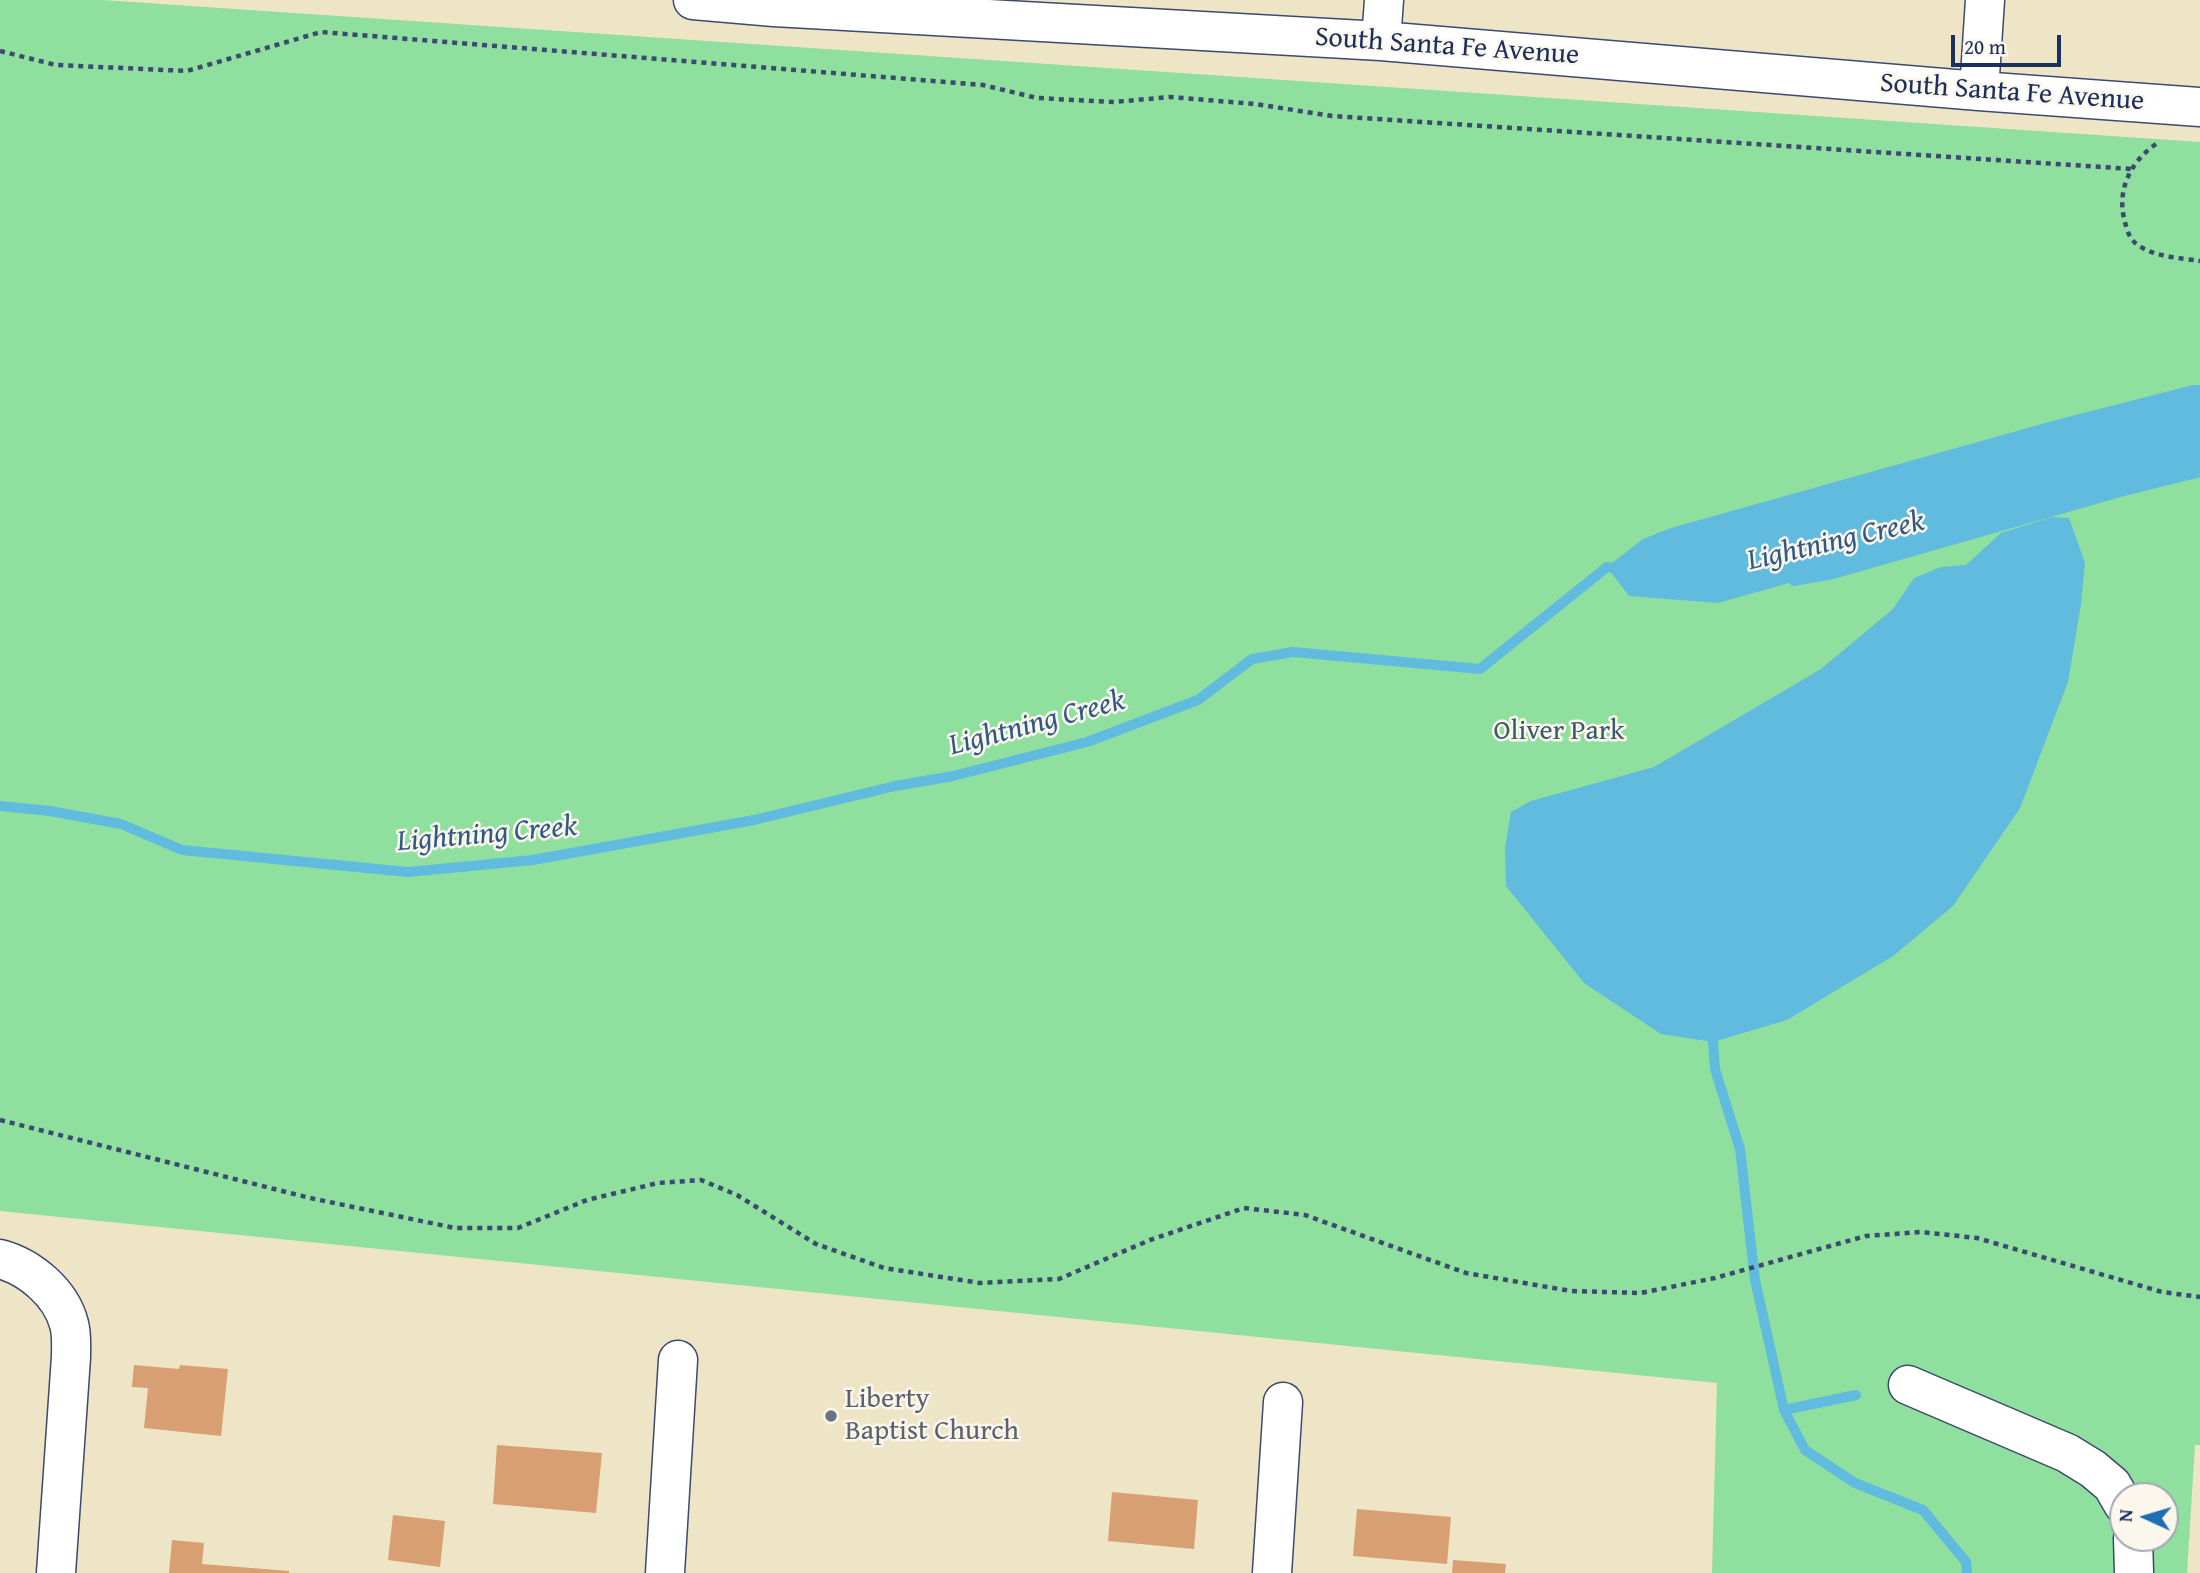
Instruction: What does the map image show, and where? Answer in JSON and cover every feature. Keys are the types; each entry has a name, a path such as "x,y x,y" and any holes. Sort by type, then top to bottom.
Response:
{"street":[{"name":"South Santa Fe Avenue","path":"693,0 1069,11 1381,41 2200,107"},
{"path":"1381,41 1384,0"},
{"path":"1979,91 1985,0"},
{"path":"0,1259 30,1272 46,1286 63,1309 69,1325 72,1357 56,1573"},
{"path":"665,1573 678,1360"},
{"path":"1908,1385 2067,1453 2109,1482"},
{"path":"1272,1573 1283,1402"},
{"path":"2133,1552 2134,1573"}],"path":[{"path":"0,51 56,65 187,71 321,32 983,85 1037,98 1114,102 1170,97 1255,104 1332,116 2132,169"},
{"path":"2165,138 2143,152 2124,183 2121,198 2125,225 2134,243 2143,249 2200,261"},
{"path":"0,1120 310,1198 455,1228 517,1228 587,1200 658,1183 701,1180 737,1195 816,1244 884,1268 980,1283 1059,1279 1150,1240 1244,1208 1306,1215 1466,1273 1571,1291 1641,1293 1715,1278 1866,1236 1921,1231 1977,1238 2162,1292 2200,1297"}],"green space":[{"name":"Oliver Park","path":"0,0 102,0 2200,142 2200,1445 2195,1445 2187,1573 1712,1573 1717,1383 0,1211"}],"water":[{"path":"2200,385 2200,467 1718,603 1629,596 1607,567 1643,539 1671,528 2056,420"},
{"path":"2052,517 2069,518 2085,563 2068,682 2020,808 1953,906 1893,956 1787,1020 1713,1042 1661,1034 1584,983 1506,886 1505,848 1511,812 1531,801 1654,767 1821,669 1893,609 1914,578 1941,567 1966,565 2001,533"}],"building":[{"path":"134,1365 228,1369 221,1436 144,1428 148,1388 132,1387"},
{"path":"497,1445 602,1453 596,1513 493,1504"},
{"path":"1112,1492 1198,1500 1194,1549 1108,1541"},
{"path":"1357,1509 1451,1517 1447,1564 1353,1556"},
{"path":"393,1515 445,1521 440,1567 388,1560"},
{"path":"172,1540 204,1543 202,1564 289,1573 169,1573"},
{"path":"1453,1560 1506,1564 1505,1573 1452,1573"}],"waterway":[{"name":"Lightning Creek","path":"1794,581 1833,574 2200,472"},
{"name":"Lightning Creek","path":"0,806 50,811 121,824 182,850 408,872 533,860 754,820 895,786 953,776 1087,742 1198,700 1252,659 1293,652 1480,669 1607,567 1620,569"},
{"path":"1713,1042 1715,1069 1740,1149 1755,1280 1784,1410 1805,1450 1855,1483 1923,1510 1966,1562 1967,1573"},
{"path":"1784,1410 1856,1395"}],"place":[{"name":"Liberty Baptist Church","path":"831,1416"}]}
